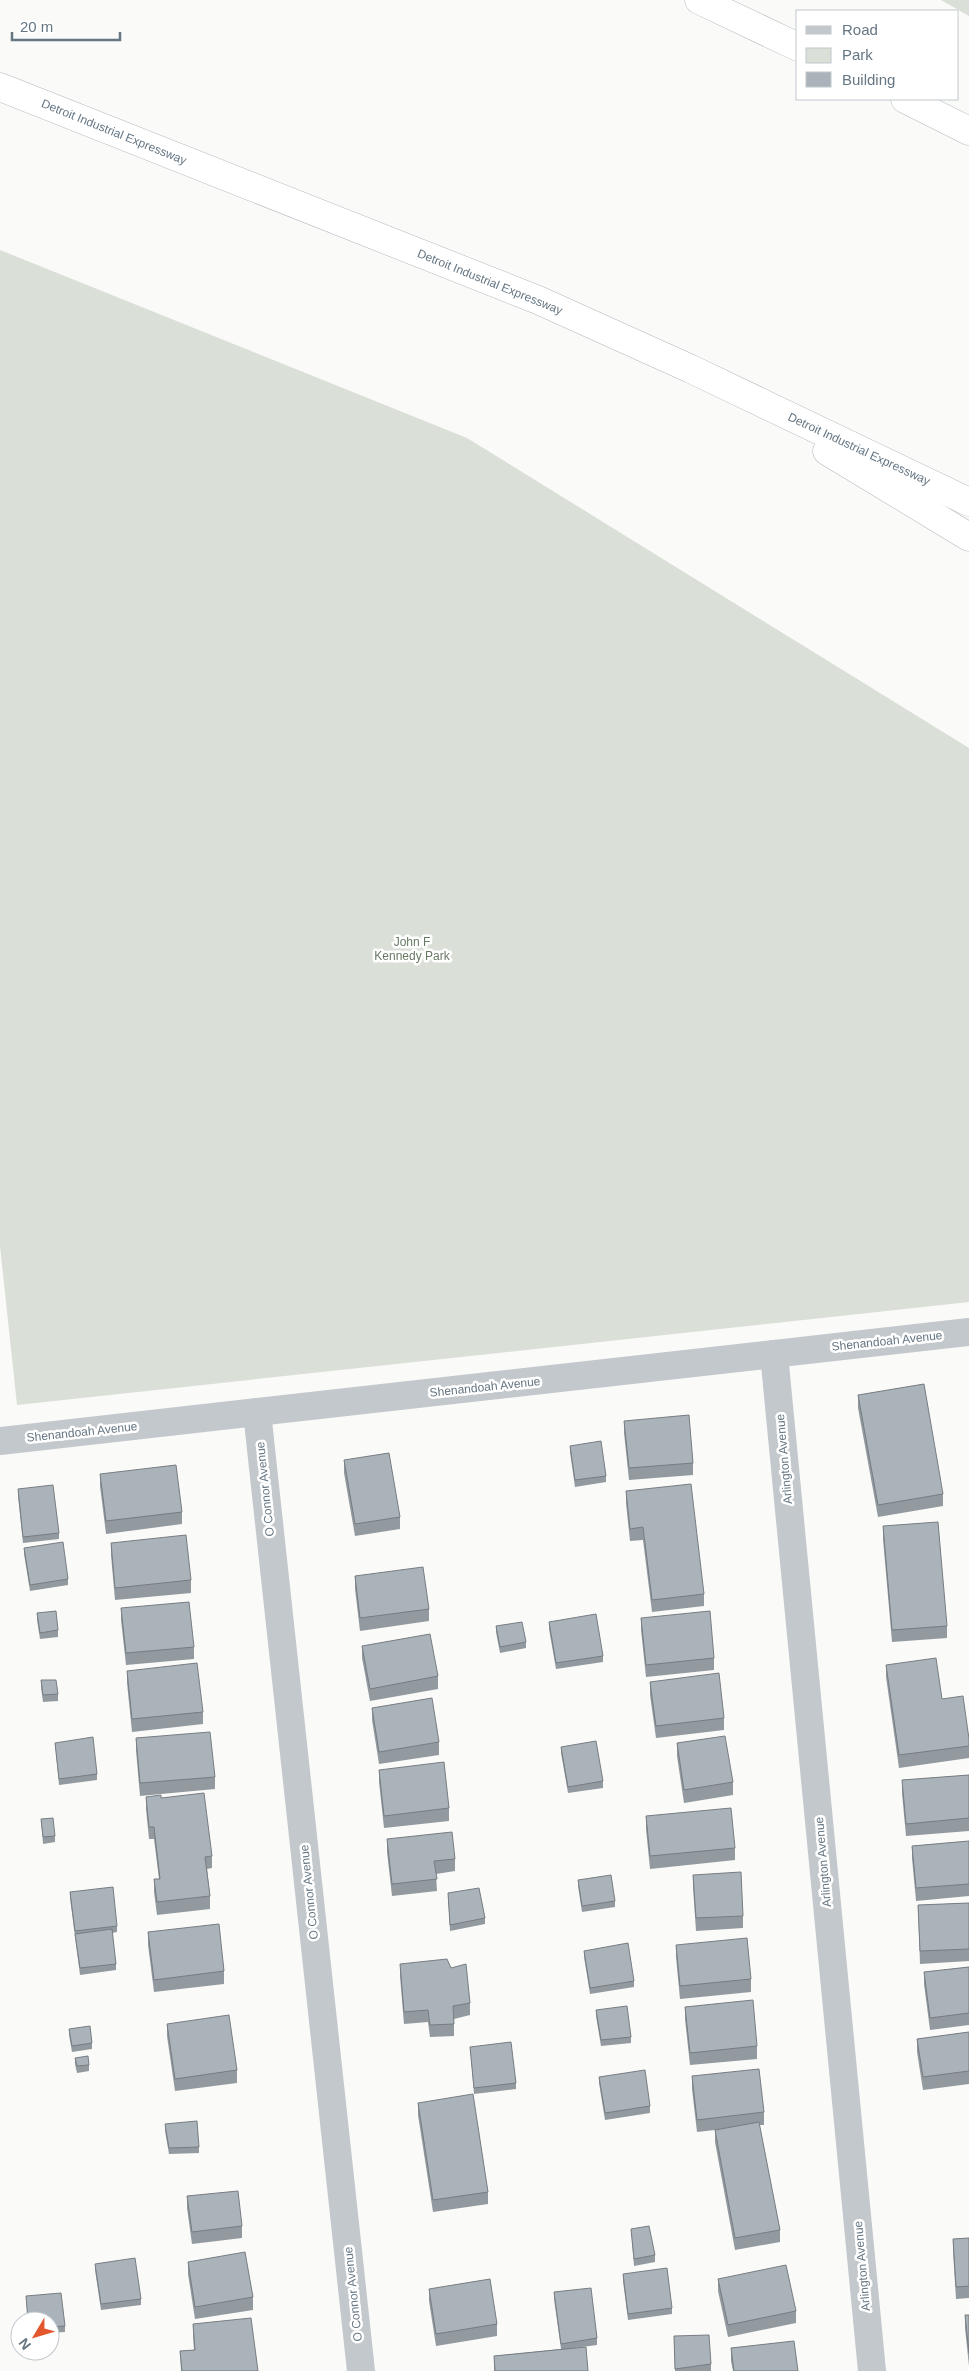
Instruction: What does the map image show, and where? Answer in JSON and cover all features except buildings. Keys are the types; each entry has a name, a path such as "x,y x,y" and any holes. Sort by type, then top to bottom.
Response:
{"highway":[{"path":"699,0 796,46"},
{"name":"Detroit Industrial Expressway","path":"0,86 538,300 691,369 969,502"},
{"path":"907,100 969,131"},
{"path":"691,369 969,537"}],"street":[{"name":"Shenandoah Avenue","path":"0,1441 969,1332"},
{"name":"Arlington Avenue","path":"774,1354 872,2371"},
{"name":"O Connor Avenue","path":"257,1412 361,2371"}],"green space":[{"path":"941,0 969,0 969,16"},
{"name":"John F Kennedy Park","path":"0,250 467,438 969,748 969,1302 17,1405 0,1246"}]}
